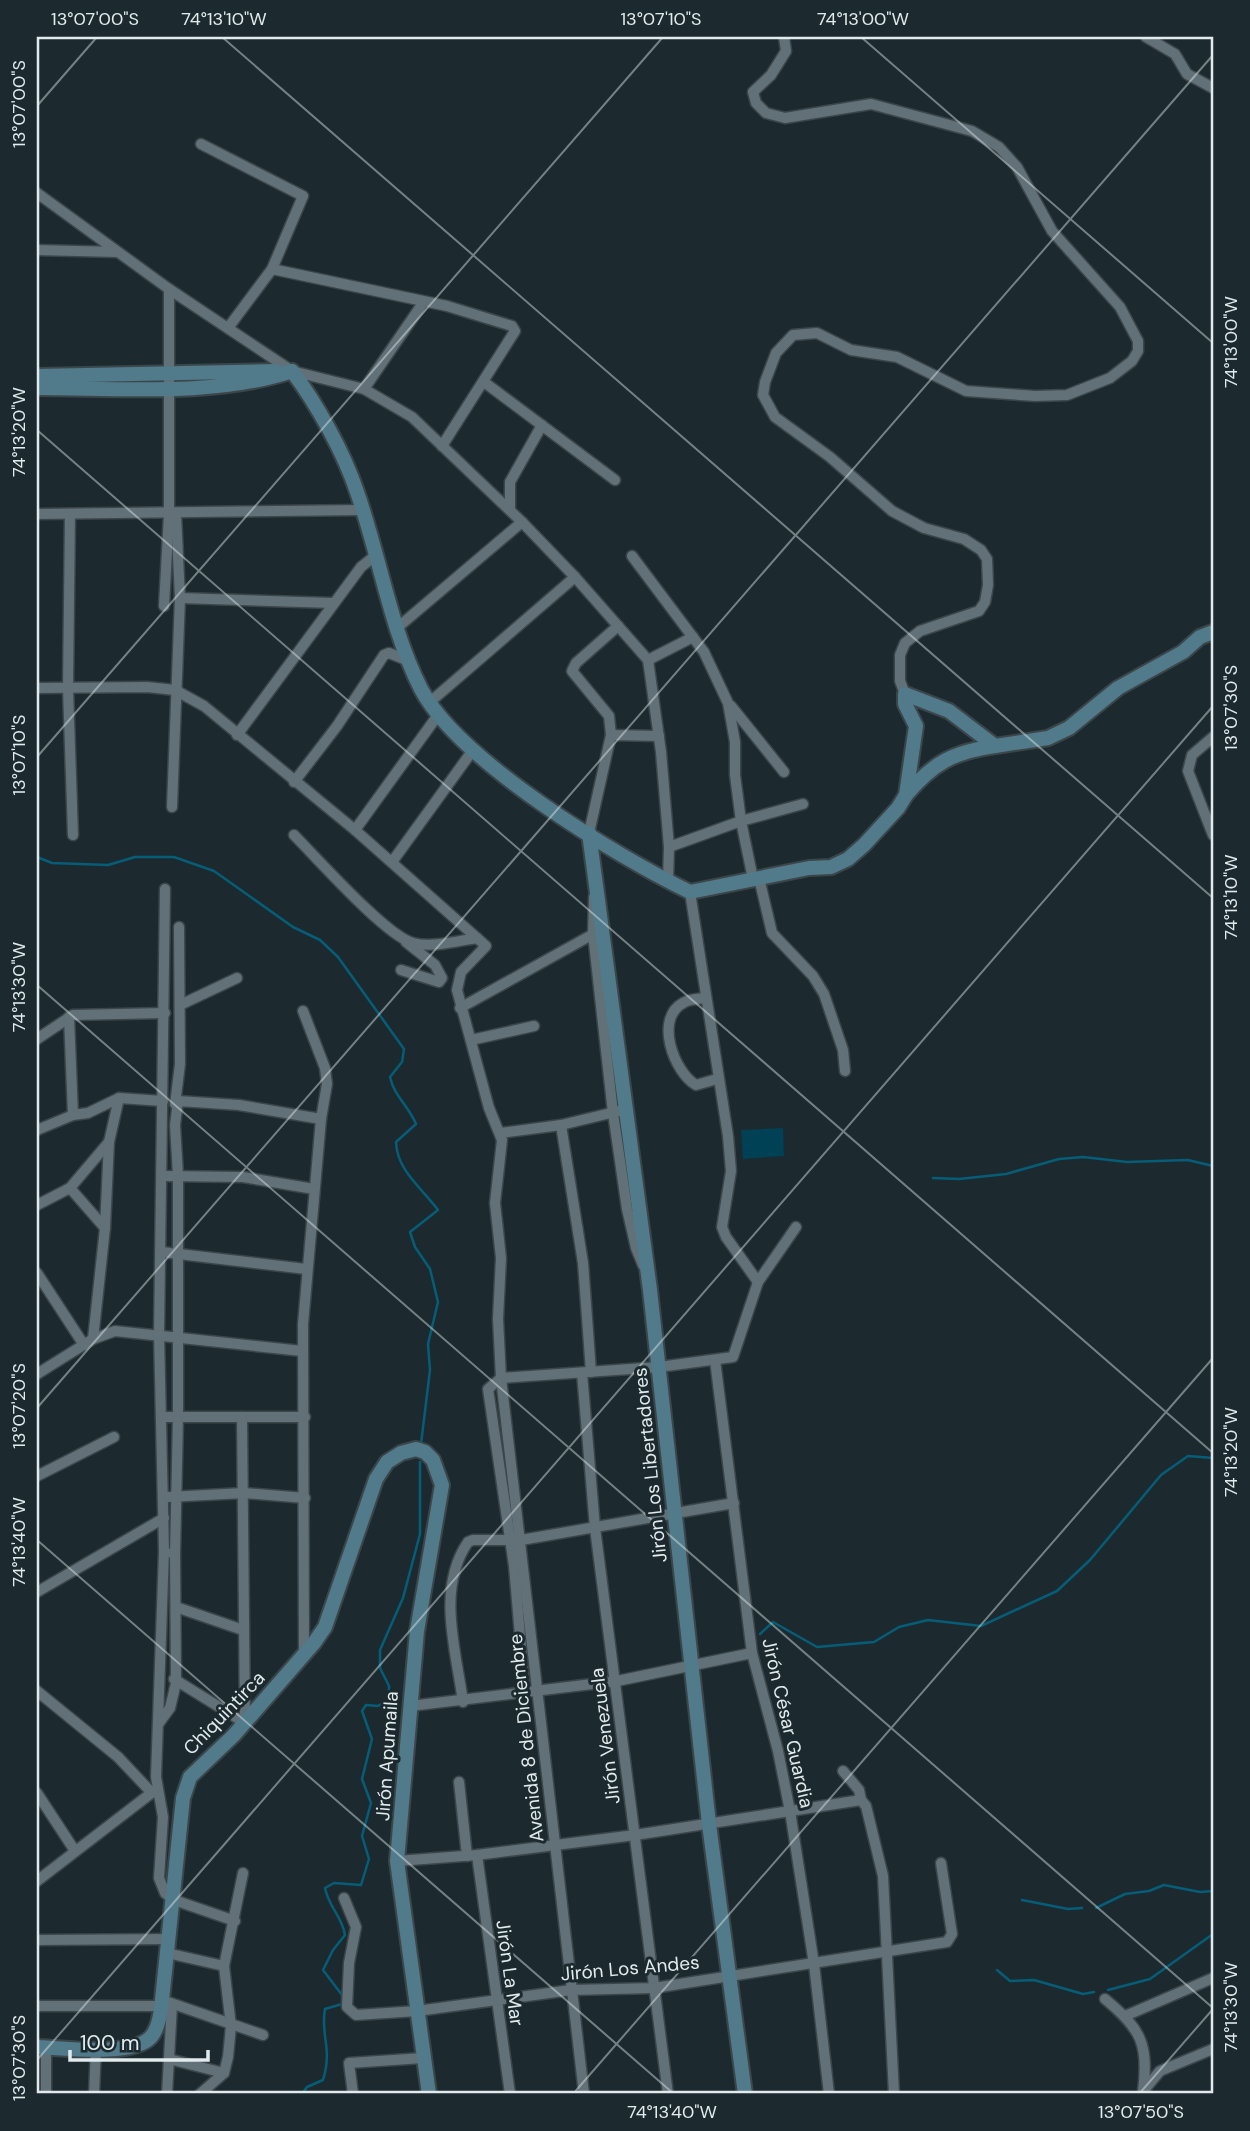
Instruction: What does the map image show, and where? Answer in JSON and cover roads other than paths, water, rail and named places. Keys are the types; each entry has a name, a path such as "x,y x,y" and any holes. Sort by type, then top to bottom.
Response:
{"street":[{"path":"784,37 786,51 771,75 753,92 756,103 766,113 785,118 871,104 972,131 999,147 1017,167 1052,231 1120,307 1138,341 1138,351 1132,361 1110,377 1067,395 1035,396 966,391 897,357 851,350 817,333 793,335 776,353 765,382 763,396 775,417 830,457 892,511 924,528 964,539 981,550 987,559 988,585 985,602 979,611 920,631 905,643 900,654 900,677 905,704 916,726 906,795"},
{"path":"1146,37 1175,54 1187,74 1213,88"},
{"path":"201,144 303,196 272,269 228,328"},
{"path":"37,193 169,289 292,371 314,404 356,489 397,628 409,661 438,715 473,750 533,796 589,833 690,892 809,868 831,867 848,859 938,763 974,749 1048,738 1069,729 1118,688 1183,652 1200,637 1213,632"},
{"path":"37,250 118,252"},
{"path":"272,269 512,326 515,331 442,446"},
{"path":"169,289 172,514 180,598 172,807"},
{"path":"364,389 424,303"},
{"path":"37,376 169,381 292,371 364,389 412,418 522,522 648,660 659,736 669,847 668,881"},
{"path":"37,388 130,381"},
{"path":"484,382 615,480"},
{"path":"510,511 510,482 542,425"},
{"path":"37,514 363,510"},
{"path":"70,514 68,689 73,835"},
{"path":"164,607 172,514"},
{"path":"397,628 522,522"},
{"path":"237,735 361,566 376,555"},
{"path":"632,556 704,652 728,702 783,772"},
{"path":"430,702 575,577"},
{"path":"180,598 333,603"},
{"path":"589,833 611,735 610,716 574,675 572,667 618,626"},
{"path":"648,660 693,637"},
{"path":"294,782 337,726 384,656 389,653 409,661"},
{"path":"37,688 147,687 175,690 204,706 355,830 486,946 461,972 457,990 489,1108 500,1133 561,1125 619,1111"},
{"path":"905,694 949,710 995,746"},
{"path":"728,702 735,742 735,775 741,821 772,933 813,976 824,994 844,1050 845,1071"},
{"path":"355,830 438,715"},
{"path":"611,735 659,736"},
{"path":"1213,737 1192,755 1188,771 1213,835"},
{"path":"392,862 473,750"},
{"path":"669,847 741,821 803,804"},
{"name":"Jirón Los Libertadores","path":"589,833 597,892 597,931 619,1111 648,1275 709,1824 745,2094"},
{"path":"294,835 387,928 435,965 442,978 439,982 430,981 401,970"},
{"path":"165,889 164,1176 159,1335 161,1417 169,1497 170,1553 155,1791 163,1817 159,1878 165,1893 174,1900 235,1921"},
{"path":"690,892 732,1171 722,1227 726,1237 758,1282"},
{"path":"159,1723 170,1708 176,1680 176,1607 164,1518 178,1417 178,1175 175,1125 180,1005 179,927"},
{"path":"460,1008 597,931"},
{"path":"403,939 427,944 477,938"},
{"path":"180,1005 237,978"},
{"path":"705,998 681,1003 670,1016 668,1025 678,1066 687,1079 696,1085 717,1079"},
{"path":"303,1011 325,1068 327,1084 306,1269 302,1352 305,1417 304,1657"},
{"path":"37,1039 69,1017 165,1013"},
{"path":"69,1017 73,1115"},
{"path":"471,1040 534,1026"},
{"path":"37,1130 73,1115 88,1113 119,1098 163,1101"},
{"path":"89,1342 105,1228 109,1142 119,1098"},
{"path":"163,1117 178,1101"},
{"path":"178,1101 240,1105 321,1119"},
{"name":"Jirón Venezuela","path":"561,1125 583,1264 596,1528 668,2094"},
{"name":"Avenida 8 de Diciembre","path":"500,1133 502,1140 495,1203 501,1258 498,1320 502,1378 584,2094"},
{"path":"37,1205 70,1188 109,1142"},
{"path":"164,1176 243,1177 314,1189"},
{"path":"70,1188 105,1228"},
{"path":"524,1695 509,1540 488,1392 502,1378 659,1367 731,1358 736,1353 758,1282 796,1227"},
{"path":"162,1252 306,1269"},
{"path":"37,1273 89,1342"},
{"path":"37,1374 89,1342 115,1331 302,1352"},
{"name":"Jirón César Guardia","path":"715,1360 752,1653 778,1751 790,1811 814,1964 829,2094"},
{"path":"161,1417 305,1417"},
{"path":"242,1417 245,1723"},
{"path":"37,1476 114,1437"},
{"name":"Jirón Apumaila","path":"401,1453 416,1450 425,1452 437,1467 442,1485 417,1631 397,1861 429,2094"},
{"name":"Chiquintirca","path":"41,2047 133,2048 149,2039 156,2029 165,2004 183,1798 190,1777 245,1723 304,1657 325,1627 376,1479 387,1462 401,1453"},
{"path":"169,1497 244,1493 305,1498"},
{"path":"463,1702 449,1597 452,1578 468,1542 522,1540 734,1503"},
{"path":"37,1592 164,1518"},
{"path":"176,1607 243,1630"},
{"path":"410,1706 540,1693 617,1681 752,1653"},
{"path":"162,1670 245,1723"},
{"path":"37,1692 118,1757 155,1791"},
{"path":"843,1770 859,1790 864,1803 883,1877 889,1951 894,2094"},
{"name":"Jirón La Mar","path":"459,1782 510,2094"},
{"path":"37,1881 155,1791"},
{"path":"37,1793 75,1851"},
{"path":"397,1861 472,1855 635,1835 790,1811 864,1803"},
{"name":"Jirón Los Andes","path":"344,1898 356,1927 347,2007 356,2015 417,2011 571,1990 654,1988 947,1942 952,1934 941,1863"},
{"path":"200,2094 224,2073 232,2026 224,1966 243,1873"},
{"path":"37,1940 168,1946 224,1966"},
{"path":"1125,2016 1213,1978"},
{"path":"1105,1999 1136,2027 1144,2046 1143,2093"},
{"path":"165,2004 169,2059 167,2094"},
{"path":"37,2006 165,2004 263,2035"},
{"path":"41,2047 46,2094"},
{"path":"94,2094 96,2049"},
{"path":"1143,2093 1160,2071 1213,2049"},
{"path":"353,2094 349,2063 423,2058"},
{"path":"169,2059 224,2073"}],"waterway":[{"path":"37,857 52,863 108,865 135,857 174,857 214,871 293,927 320,940 338,957 404,1049 402,1062 390,1077 416,1124 396,1142 397,1152 411,1179 438,1210 410,1232 415,1247 430,1269 438,1302 428,1344 430,1370 421,1444"},
{"path":"933,1178 959,1179 1006,1174 1059,1159 1083,1157 1127,1162 1188,1160 1213,1166"},
{"path":"760,1634 773,1622 817,1647 874,1642 899,1627 928,1620 981,1626 1057,1591 1090,1560 1161,1475 1188,1456 1213,1458"},
{"path":"302,2094 307,2087 323,2080 327,2059 325,2009 342,2004 342,1995 323,1970 333,1950 345,1935 325,1888 334,1883 361,1885 369,1859 362,1836 371,1803 362,1779 372,1739 362,1711 366,1705 378,1706 389,1699 389,1686 380,1668 380,1650 403,1598 420,1534 420,1462"},
{"path":"1096,1908 1125,1894 1149,1891 1164,1885 1200,1892 1213,1891"},
{"path":"1022,1900 1068,1909 1082,1908"},
{"path":"1108,1990 1150,1979 1213,1934"},
{"path":"997,1970 1010,1981 1034,1980 1083,1994 1094,1992"}]}
